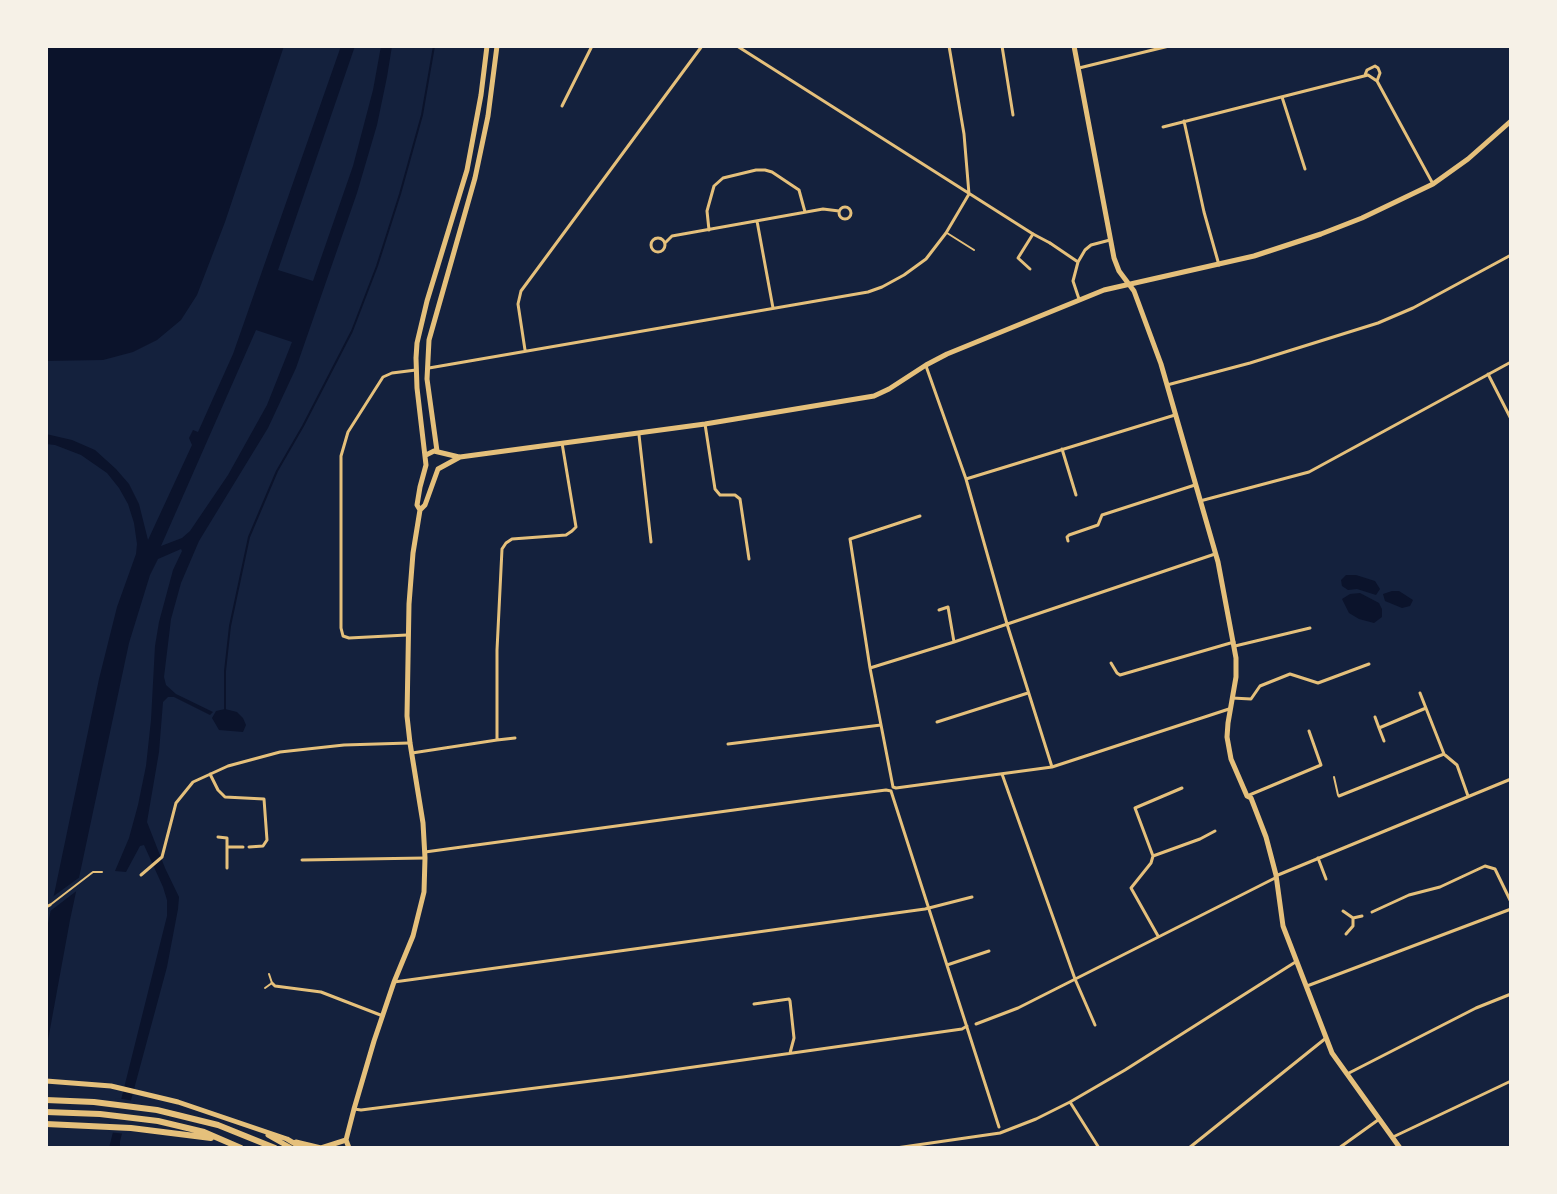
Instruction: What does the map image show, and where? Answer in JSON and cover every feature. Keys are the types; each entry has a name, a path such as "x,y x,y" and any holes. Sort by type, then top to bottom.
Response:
{"highway":[{"path":"46,1100 126,1105 179,1115 218,1125 275,1148"},
{"path":"46,1112 100,1114 181,1126 241,1148"},
{"path":"46,1124 102,1125 218,1139"}],"main road":[{"path":"420,510 417,505 426,455 416,370 417,343 467,170 487,46"},
{"path":"348,1146 354,1109 394,982 419,917 424,892 423,823 407,716 413,553 420,510 425,505 443,459 434,436 427,368 431,328 472,189 488,116 497,46"},
{"path":"1074,46 1110,240 1119,271 1131,284 1142,310 1167,385 1215,554 1237,669 1227,737 1231,759 1266,837 1276,876 1281,917 1334,1057 1400,1148"},
{"path":"484,71 494,72"},
{"path":"426,465 431,469 460,457 705,424 874,396 966,345 1104,290 1281,248 1385,208 1433,184 1468,159 1511,121"},
{"path":"462,187 472,189"},
{"path":"437,267 448,269"},
{"path":"426,455 431,451 460,457"},
{"path":"46,1081 111,1086 178,1102 313,1147 348,1146"},
{"path":"253,1126 291,1148"},
{"path":"287,1139 302,1148"},
{"path":"339,1148 348,1146"}],"street":[{"path":"562,106 592,46"},
{"path":"526,351 518,304 521,291 702,46"},
{"path":"737,46 1078,262"},
{"path":"427,368 868,292 882,287 926,259 969,194 964,134 949,46"},
{"path":"1002,46 1013,115"},
{"path":"1079,68 1169,46"},
{"path":"1365,75 1375,66 1380,73 1377,81"},
{"path":"1163,127 1365,75 1377,81 1433,184"},
{"path":"1282,97 1305,169"},
{"path":"1184,121 1219,265"},
{"path":"709,230 707,211 714,186 723,178 753,170 772,172 795,186 802,197 805,212"},
{"path":"665,243 672,236 829,208 839,211"},
{"path":"757,221 773,308"},
{"path":"1030,269 1018,258 1033,234"},
{"path":"1079,300 1073,281 1078,262 1091,245 1110,240"},
{"path":"1167,385 1265,359 1378,323 1413,308 1511,255"},
{"path":"1200,501 1309,472 1511,362"},
{"path":"926,365 966,479 1052,767"},
{"path":"408,635 343,636 341,456 348,432 383,377 416,370"},
{"path":"1488,374 1511,419"},
{"path":"966,479 1175,415"},
{"path":"705,424 715,489 720,495 735,495 740,499 749,559"},
{"path":"639,433 651,542"},
{"path":"497,740 502,549 512,539 566,535 576,527 562,443"},
{"path":"1062,449 1076,495"},
{"path":"1068,541 1069,535 1098,525 1102,515 1195,485"},
{"path":"920,516 850,539 892,789 999,1127"},
{"path":"870,668 1215,554"},
{"path":"939,610 948,607 954,642"},
{"path":"1111,663 1120,675 1234,644 1310,628"},
{"path":"1232,698 1251,699 1260,686 1290,674 1318,683 1369,664"},
{"path":"937,722 1028,693"},
{"path":"1420,693 1444,754 1457,765 1468,796"},
{"path":"1379,728 1426,708"},
{"path":"302,860 425,855 1052,767 1229,709"},
{"path":"1375,717 1384,741"},
{"path":"728,744 881,725"},
{"path":"1247,796 1321,765 1309,731"},
{"path":"412,753 515,738"},
{"path":"141,875 162,857 176,803 193,782 244,761 288,751 410,743"},
{"path":"1339,796 1444,754"},
{"path":"210,774 225,797 264,799 267,840 261,847 227,847"},
{"path":"1002,774 1075,979 1095,1025"},
{"path":"976,1024 1018,1008 1276,876 1511,780"},
{"path":"1158,936 1131,888 1153,856 1135,808 1182,788"},
{"path":"1153,856 1215,831"},
{"path":"218,837 227,838 227,868"},
{"path":"1318,858 1326,879"},
{"path":"1372,912 1409,895 1440,887 1485,866 1495,869 1511,902"},
{"path":"394,982 929,909 972,897"},
{"path":"1307,986 1511,909"},
{"path":"1343,911 1353,918 1362,916"},
{"path":"1346,934 1353,926 1353,918"},
{"path":"947,965 989,951"},
{"path":"896,1148 1000,1133 1036,1119 1125,1070 1298,961"},
{"path":"272,983 275,986 321,992 383,1016"},
{"path":"1347,1074 1476,1008 1511,994"},
{"path":"754,1004 789,999 794,1038 790,1053"},
{"path":"354,1109 623,1077 967,1026"},
{"path":"1189,1148 1326,1038"},
{"path":"1393,1137 1511,1081"},
{"path":"1070,1102 1099,1148"},
{"path":"1339,1148 1380,1119"}],"lane":[{"path":"946,233 974,250"},
{"path":"1306,725 1309,731"},
{"path":"1334,777 1339,796"},
{"path":"48,906 93,872 102,872"},
{"path":"265,988 272,983 269,974"},
{"path":"967,1026 976,1024"}],"water":[{"path":"46,46 284,46 197,295 181,320 157,340 133,352 103,360 46,361"},
{"path":"341,46 355,46 278,270 313,281 353,166 381,46 392,46 377,125 357,193 296,368 268,428 199,541 181,583 171,619 164,677 166,685 176,694 213,712 210,715 174,697 168,697 163,702 159,752 147,822 179,897 178,909 167,967 120,1148 109,1148 167,916 163,887 144,845 140,846 126,872 115,871 138,805 146,766 159,622 173,570 182,551 158,559 129,643 70,920 46,1051 46,933 99,679 137,544 128,504 107,473 81,455 46,444 46,434 95,450 116,469 129,484 139,504 148,540 192,445 189,438 193,430 198,432 233,354","holes":["256,330 292,342 267,405 228,475 190,531 182,538 161,546"]},
{"path":"1346,575 1375,581 1380,589 1376,595 1357,589 1348,590 1342,586 1341,580"},
{"path":"1399,591 1413,600 1410,606 1402,608 1385,601 1383,594"},
{"path":"1360,593 1379,603 1382,609 1382,617 1374,623 1349,613 1342,599"},
{"path":"225,709 237,712 243,718 246,725 243,732 219,730 212,718 216,711"}],"pier":[{"path":"80,877 79,889 49,912 51,898"},
{"path":"116,1098 135,1101 126,1134 108,1132"}],"waterway":[{"path":"225,709 230,626 249,537 277,471 352,331 377,266 422,115 434,46"}]}
